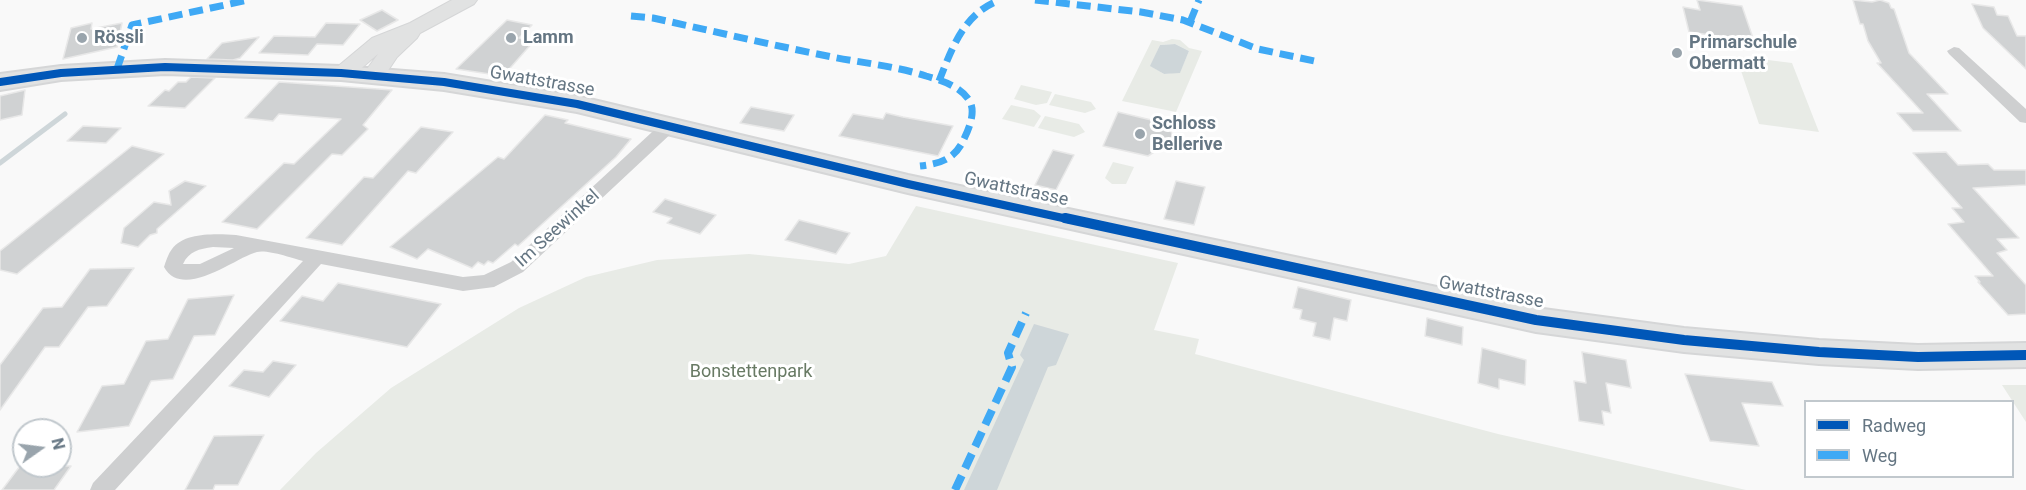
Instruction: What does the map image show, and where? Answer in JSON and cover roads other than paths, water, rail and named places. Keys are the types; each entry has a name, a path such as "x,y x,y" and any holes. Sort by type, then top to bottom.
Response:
{"main road":[{"path":"340,73 379,42 417,27 467,0"},
{"path":"374,76 389,53 417,27"},
{"name":"Gwattstrasse","path":"0,82 61,73 142,68 340,73 444,82 515,93 670,125 908,184 1536,320 1684,340 1819,352 1918,357 2026,355"}],"street":[{"path":"1954,51 2026,118"},
{"name":"Im Seewinkel","path":"254,245 463,284 494,280 527,259 670,125"},
{"path":"101,490 318,258"}],"waterway":[{"path":"0,163 65,114"}],"place":[{"name":"Rössli","path":"82,38"},
{"name":"Lamm","path":"511,38"},
{"name":"Primarschule Obermatt","path":"1677,53"},
{"name":"Schloss Bellerive","path":"1140,134"}],"park label":[{"name":"Bonstettenpark","path":"751,372"}]}
